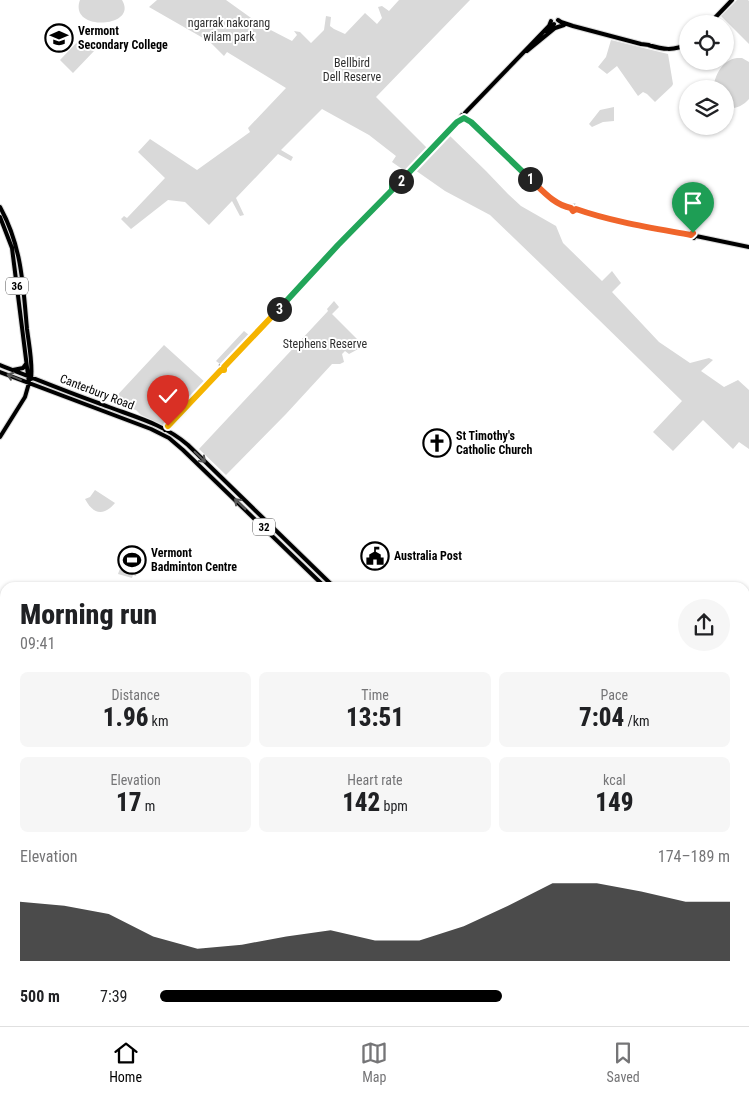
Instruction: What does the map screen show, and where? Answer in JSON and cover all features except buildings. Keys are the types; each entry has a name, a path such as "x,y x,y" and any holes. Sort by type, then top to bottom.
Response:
{"main road":[{"path":"718,15 732,0"},
{"path":"555,22 573,26"},
{"path":"543,38 555,22"},
{"path":"162,434 338,245 393,189 392,184 397,184 549,26 555,22 649,46 671,50 679,48"},
{"path":"513,63 555,28 564,25"},
{"path":"464,116 548,196 560,204 617,221 749,247"},
{"name":"36","path":"0,207 15,240 30,377"},
{"name":"36","path":"0,217 12,248 24,293 29,383"},
{"path":"13,370 23,368 27,363"},
{"name":"Canterbury Road","path":"0,365 171,432 188,445 330,582"},
{"name":"Canterbury Road","path":"0,372 162,434 178,445 321,582"},
{"path":"0,437 25,396 29,383"},
{"path":"171,432 172,422"},
{"path":"321,582 326,578"}],"green space":[{"path":"80,0 122,0 125,9 121,16 113,21 92,21 84,17 79,10"},
{"name":"Bellbird Dell Reserve","path":"157,0 226,0 261,25 292,41 297,35 294,31 300,32 311,43 324,30 326,16 331,17 330,26 345,34 365,13 377,24 382,18 378,7 382,6 389,11 399,0 470,0 376,97 427,148 406,169 402,169 392,162 396,156 369,135 322,109 281,150 293,157 291,161 278,154 236,198 244,215 240,216 232,201 209,225 185,202 168,200 131,229 121,219 124,216 127,218 165,178 138,152 150,139 197,170 250,132 248,128 286,88 227,52 224,56 210,42 149,7"},
{"path":"737,0 749,1 749,44 734,29 734,15 722,15"},
{"path":"81,38 95,50 73,73 60,60"},
{"path":"611,40 668,54 672,86 655,102 643,92 638,96 617,66 607,74 598,67 606,57"},
{"path":"742,58 749,62 749,99 744,104 734,108 734,80 716,80 720,70 734,70 734,59"},
{"path":"614,107 614,121 603,122 592,127 589,124 600,110"},
{"path":"450,136 521,206 556,226 563,243 602,281 612,271 621,283 612,292 659,342 690,363 709,358 713,360 701,371 724,387 738,380 749,390 749,449 739,442 733,449 703,420 673,451 653,432 682,401 490,215 445,191 415,170"},
{"name":"Stephens Reserve","path":"334,301 339,307 332,314 357,339 350,346 362,344 362,347 349,354 345,351 342,354 344,362 332,364 226,475 199,449 328,311 327,309"},
{"path":"244,331 249,335 222,364 216,361"},
{"path":"164,345 207,384 168,424 163,425 141,415 136,410 111,402"},
{"path":"95,490 115,503 102,512 95,511 85,499 90,497"},
{"name":"Vermont Badminton Centre","path":"128,545 145,550 136,576 133,575 132,578 118,574"}],"place":[{"name":"Vermont Secondary College","path":"59,38"},
{"name":"St Timothy's Catholic Church","path":"437,443"},
{"name":"Australia Post","path":"375,556"},
{"name":"Vermont Badminton Centre","path":"132,560"}],"route":[{"path":"168,426 221,370 225,369 224,367 350,232 393,189 392,184 397,184 457,122 464,118 471,122 548,196 554,201 571,208 573,211 576,209 617,221 691,235 693,233"}],"park label":[{"name":"ngarrak nakorang wilam park","path":"229,30"}]}
